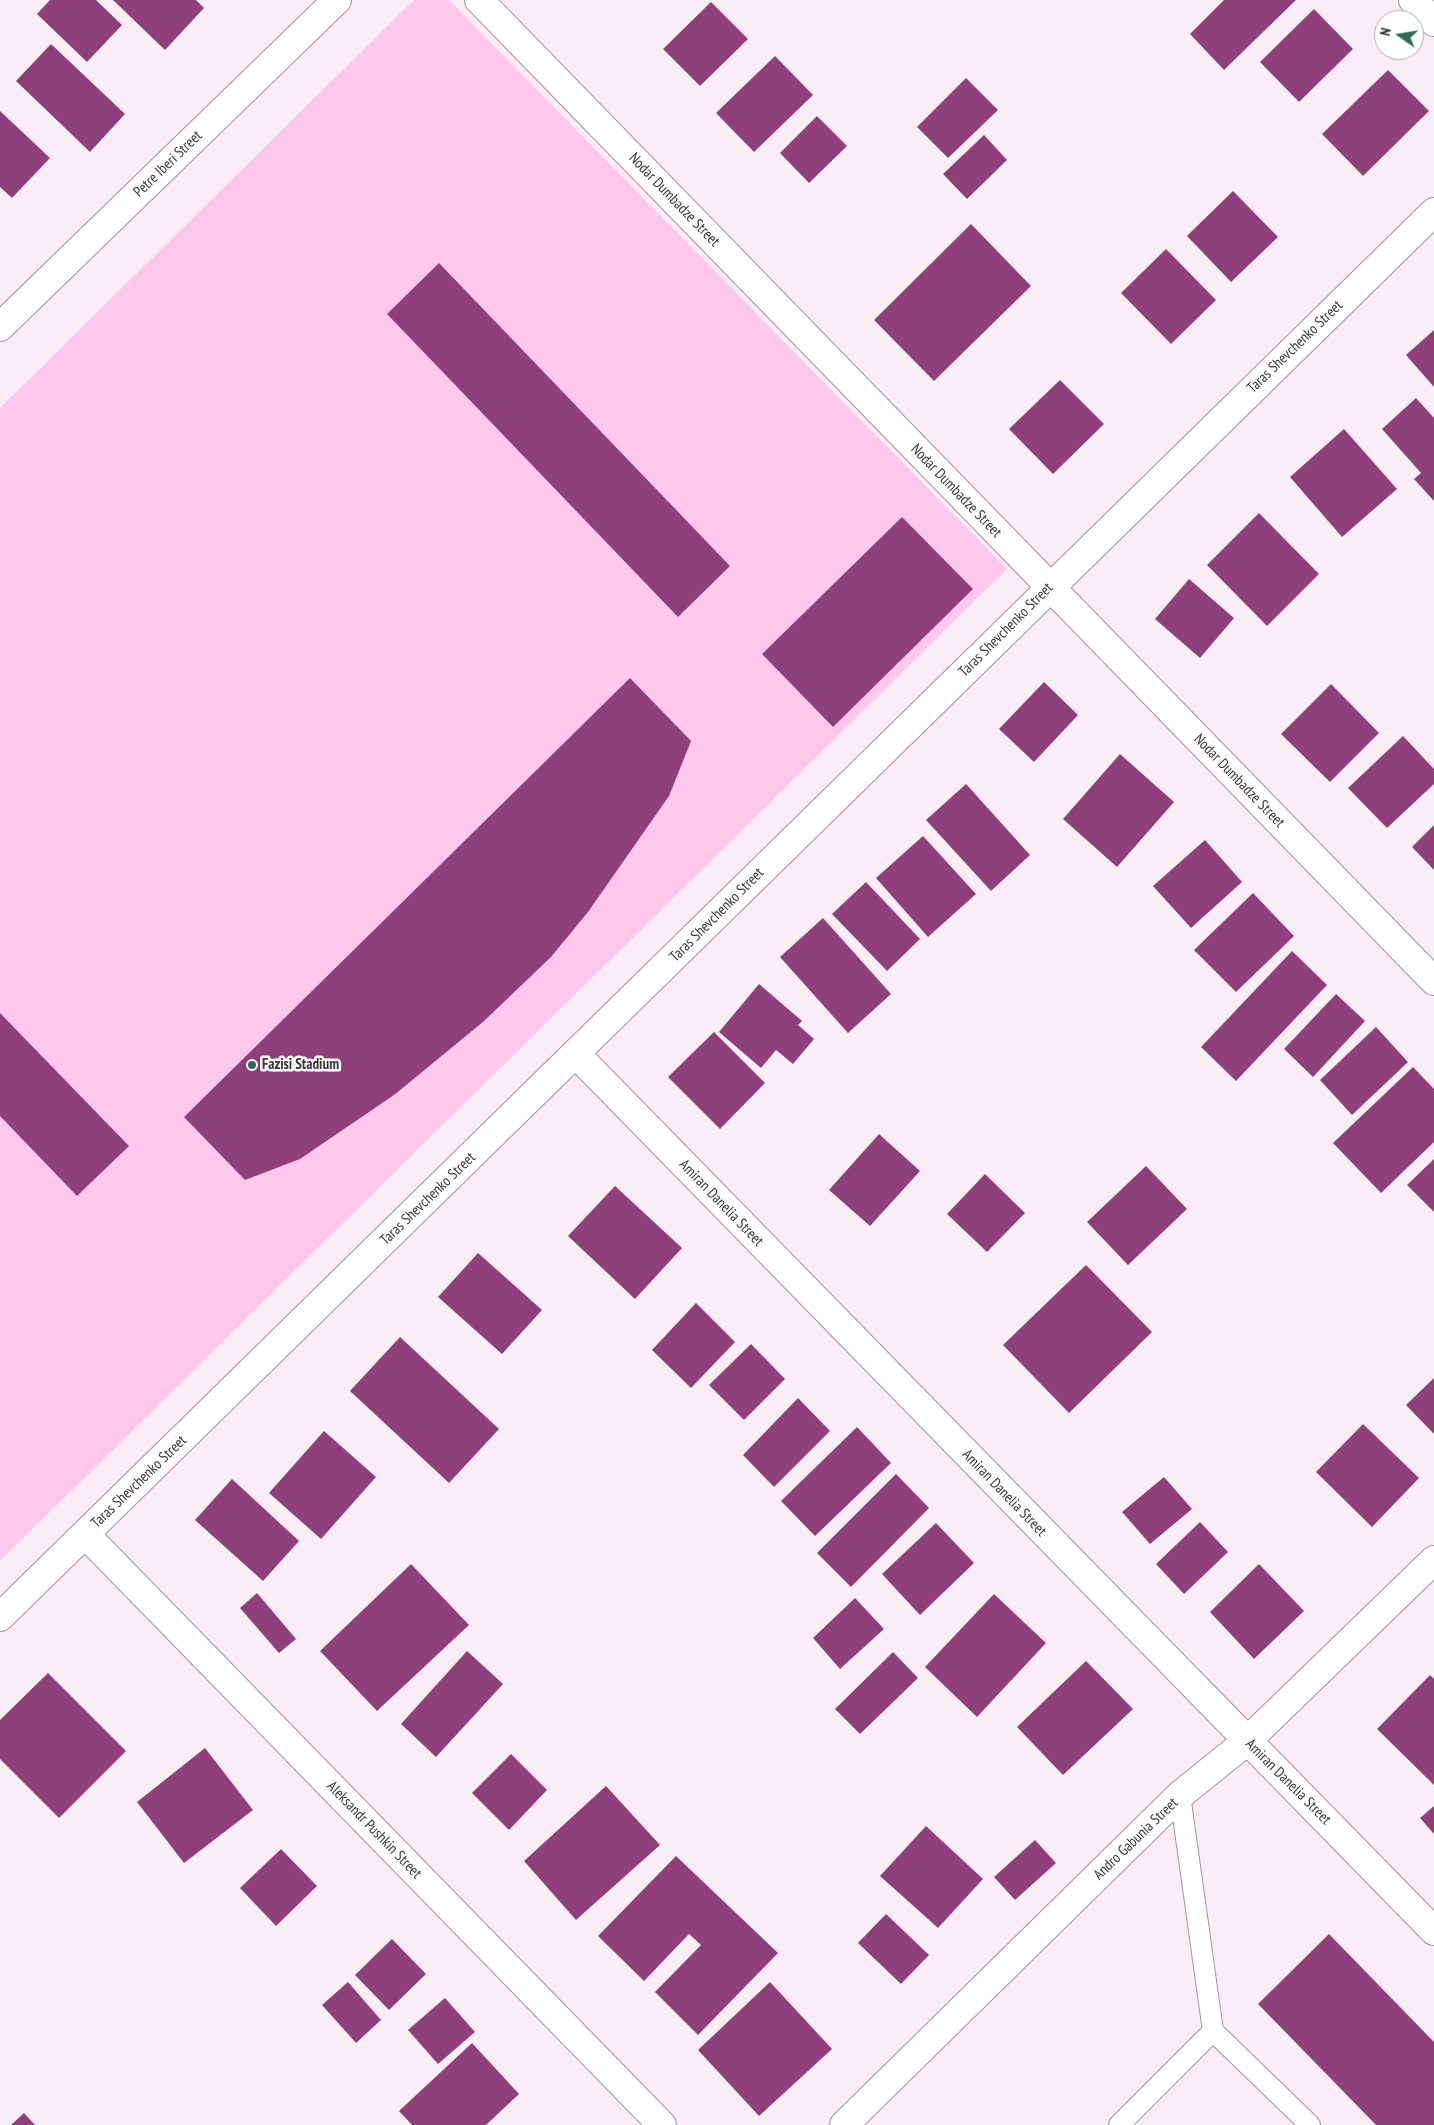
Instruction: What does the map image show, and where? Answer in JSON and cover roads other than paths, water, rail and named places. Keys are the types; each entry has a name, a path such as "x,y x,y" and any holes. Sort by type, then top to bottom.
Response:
{"street":[{"name":"Petre Iberi Street","path":"0,328 337,0"},
{"name":"Nodar Dumbadze Street","path":"479,0 1434,981"},
{"path":"1413,0 1434,22"},
{"name":"Taras Shevchenko Street","path":"0,1617 1434,212"},
{"name":"Amiran Danelia Street","path":"576,1054 1246,1741 1434,1931"},
{"name":"Aleksandr Pushkin Street","path":"85,1534 662,2125"},
{"name":"Andro Gabunia Street","path":"844,2125 1180,1795 1246,1741 1434,1560"}],"lane":[{"path":"1180,1795 1213,2031 1310,2125"},
{"path":"1119,2125 1213,2031"}],"place":[{"name":"Fazisi Stadium","path":"252,1065"}]}
